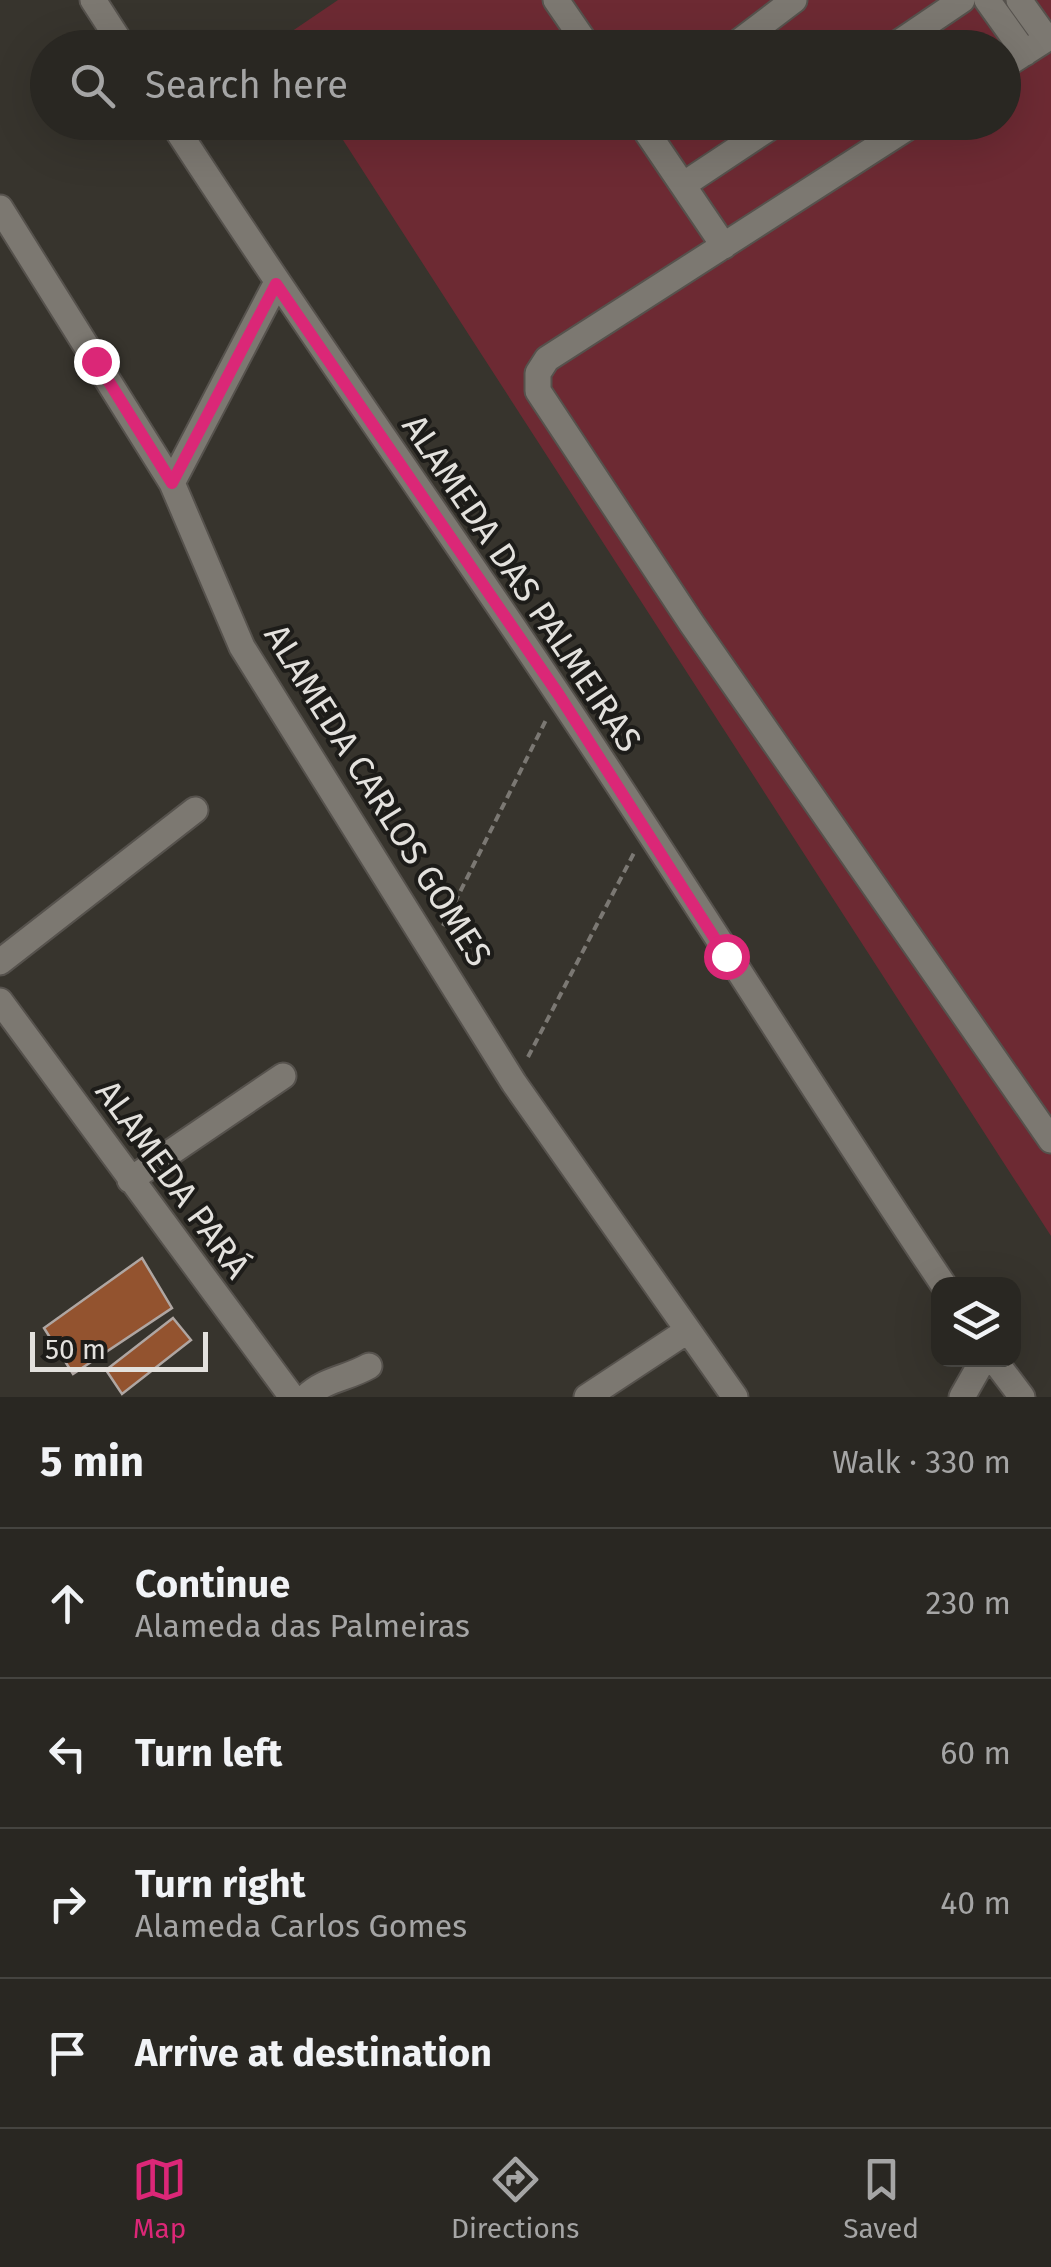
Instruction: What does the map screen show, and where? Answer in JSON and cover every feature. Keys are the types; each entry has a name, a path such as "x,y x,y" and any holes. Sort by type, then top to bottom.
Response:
{"street":[{"path":"93,0 112,30"},
{"path":"556,0 576,30"},
{"path":"754,30 794,0"},
{"path":"918,30 962,0"},
{"path":"987,0 1015,30"},
{"path":"1019,0 1032,48"},
{"name":"ALAMEDA DAS PALMEIRAS","path":"184,140 276,284 559,695 938,1277"},
{"path":"652,140 724,246"},
{"path":"683,186 751,140"},
{"path":"888,140 547,359 538,374 538,391 692,624 1051,1140"},
{"name":"ALAMEDA CARLOS GOMES","path":"0,208 172,483 242,648 514,1083 734,1397"},
{"path":"172,483 276,284"},
{"path":"0,962 195,810"},
{"name":"ALAMEDA PARÁ","path":"0,1001 292,1397"},
{"path":"130,1180 283,1076"},
{"path":"587,1397 687,1332"},
{"path":"306,1397 322,1382 349,1378 369,1366"},
{"path":"962,1397 979,1367"},
{"path":"999,1367 1022,1397"}],"path":[{"path":"432,948 559,695"},
{"path":"514,1083 645,830"}],"shaded area":[{"path":"338,0 1051,0 1051,1236 343,140 1021,140 1021,30 294,30"}],"building":[{"path":"142,1258 172,1308 73,1374 44,1328"},
{"path":"173,1318 191,1340 122,1394 106,1370"}],"route":[{"path":"96,361 172,483 276,284 559,695 726,956"}]}
